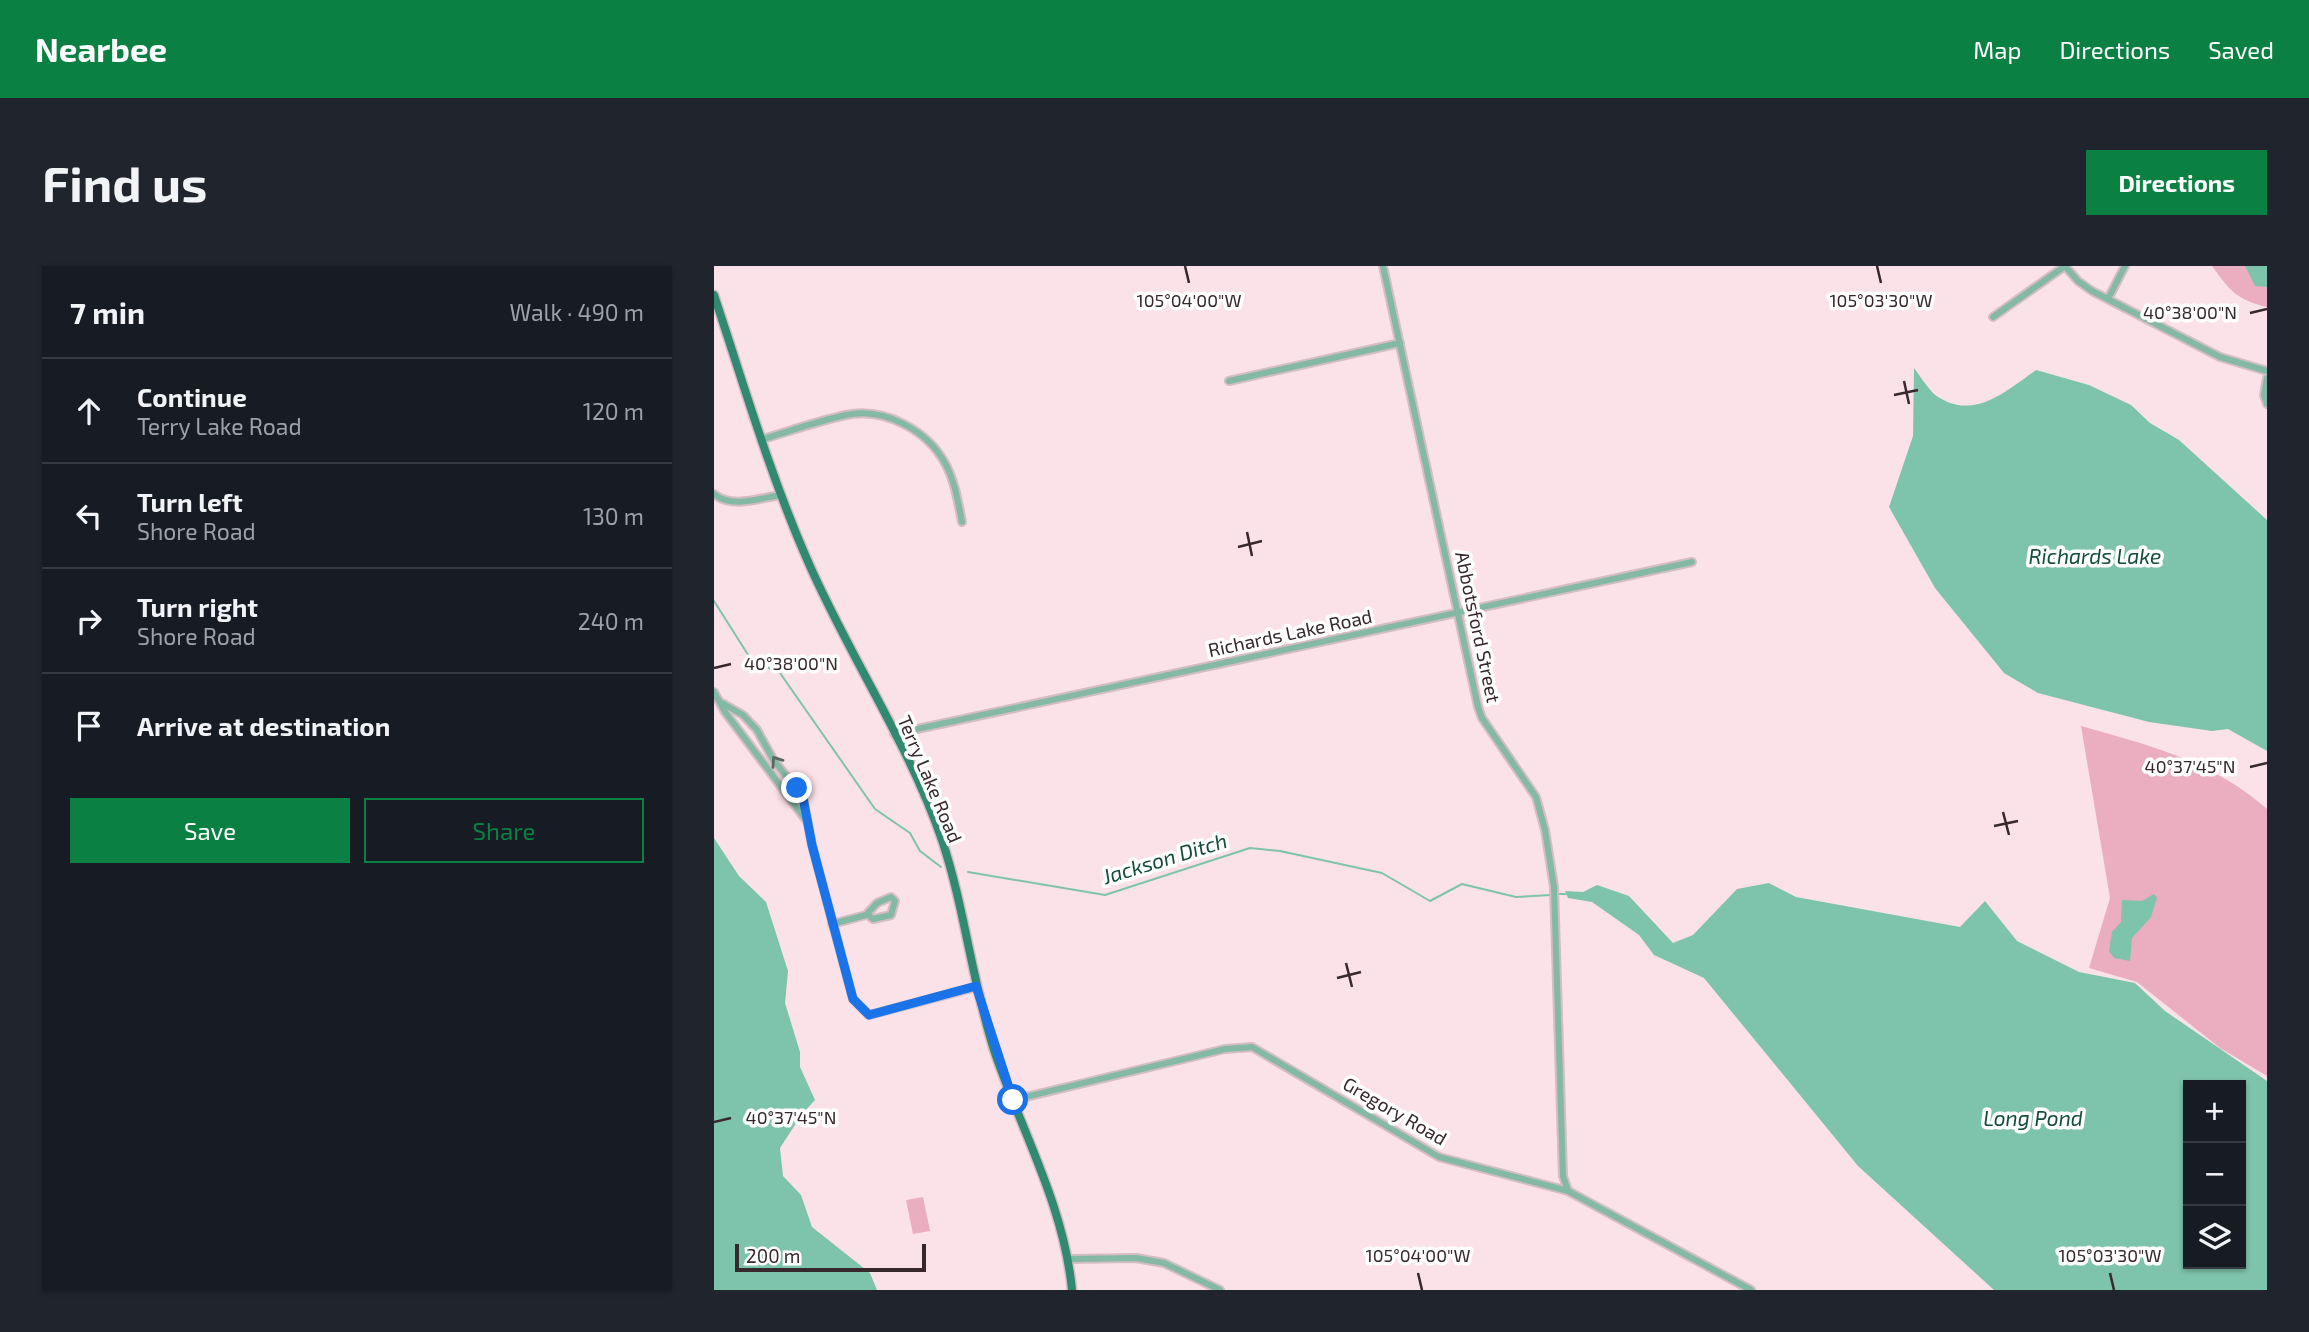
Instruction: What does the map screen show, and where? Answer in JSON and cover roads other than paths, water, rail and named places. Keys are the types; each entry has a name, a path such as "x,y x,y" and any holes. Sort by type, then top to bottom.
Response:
{"main road":[{"name":"Terry Lake Road","path":"714,295 781,495 806,558 894,734 942,840 976,986 1013,1100 1052,1198 1069,1259 1072,1290"}],"street":[{"name":"Abbotsford Street","path":"1383,266 1478,707 1482,719 1536,797 1545,830 1554,887 1563,1176 1568,1191"},
{"path":"1993,317 2065,266 2084,287 2220,357 2267,371"},
{"path":"2108,299 2125,266"},
{"path":"1229,381 1400,343"},
{"path":"2267,378 2264,395 2267,404"},
{"path":"763,439 847,415 882,415 900,421 929,443 946,464 962,522"},
{"path":"714,494 723,501 737,502 781,495"},
{"name":"Richards Lake Road","path":"894,734 1692,562"},
{"path":"714,692 806,820"},
{"path":"722,703 743,715 757,730 773,759 803,798 806,820 853,999 869,1015 976,986"},
{"path":"832,924 866,915 884,898 891,897 895,901 891,915 883,919 873,919 866,915"},
{"name":"Gregory Road","path":"1013,1100 1224,1049 1252,1047 1439,1157 1568,1191 1751,1290"},
{"path":"1069,1259 1136,1258 1164,1264 1220,1290"}],"water":[{"path":"2245,266 2267,266 2267,287 2255,286"},
{"name":"Richards Lake","path":"1914,368 1934,394 1948,402 1962,405 1988,401 2036,370 2089,385 2131,405 2150,423 2179,440 2267,520 2267,751 2228,729 2212,731 2149,722 2038,693 2004,673 1935,588 1889,507 1913,436"},
{"path":"714,838 739,876 766,902 788,971 785,1003 800,1052 800,1067 815,1100 802,1114 780,1148 783,1176 801,1195 812,1227 870,1273 877,1290 714,1290"},
{"name":"Long Pond","path":"1769,883 1796,897 1960,927 1985,901 2017,941 2079,972 2135,983 2165,1011 2267,1081 2267,1290 1994,1290 1858,1166 1704,978 1654,955 1639,935 1592,902 1568,898 1565,891 1583,892 1597,885 1629,896 1673,943 1693,935 1737,889"},
{"path":"2154,894 2157,898 2151,917 2132,938 2130,961 2114,958 2109,951 2112,932 2121,922 2122,900 2142,901"}],"waterway":[{"name":"Jackson Ditch","path":"714,601 752,661 780,673 875,809 910,833 920,851 941,867"},
{"name":"Jackson Ditch","path":"968,872 1105,895 1250,848 1280,851 1382,873 1430,901 1462,884 1516,897 1551,895"},
{"name":"Jackson Ditch","path":"1557,894 1566,894"}]}
